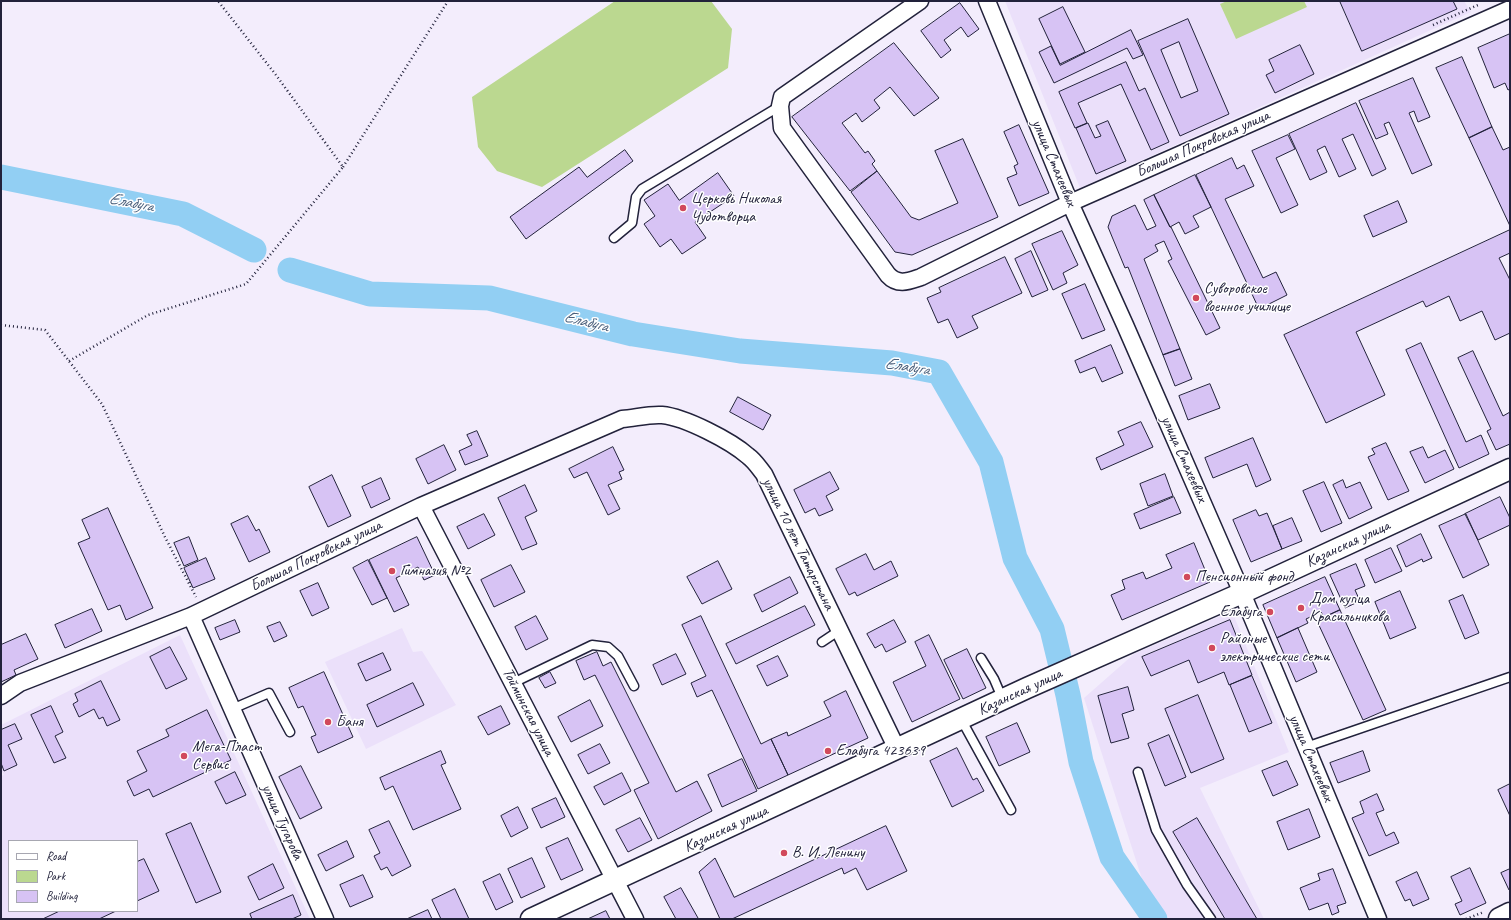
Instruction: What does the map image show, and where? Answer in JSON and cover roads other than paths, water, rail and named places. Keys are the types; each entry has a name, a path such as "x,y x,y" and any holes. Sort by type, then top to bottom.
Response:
{"main road":[{"path":"1500,919 1510,914"}],"street":[{"path":"780,106 782,97 920,1"},
{"name":"улица Стахеевых","path":"987,1 1070,203 1132,340 1242,593 1378,919"},
{"name":"Большая Покровская улица","path":"780,106 782,128 888,275 893,280 898,282 909,281 921,277 1070,203 1510,9"},
{"name":"улица 10 лет Татарстана","path":"632,418 649,415 663,415 678,419 719,437 738,448 755,462 764,474 897,749"},
{"name":"Большая Покровская улица","path":"1,696 20,683 196,613 421,506 622,420 632,418"},
{"name":"Казанская улица","path":"531,919 1027,688 1242,593 1510,469"},
{"name":"Тойминская улица","path":"421,506 635,919"},
{"name":"улица Тугарова","path":"196,613 232,710 325,919"}],"lane":[{"path":"614,238 632,223 636,197 642,189 780,106"},
{"path":"822,642 840,630"},
{"path":"512,682 592,645 608,647 618,656 634,686"},
{"path":"981,658 994,678 1003,700"},
{"path":"1306,746 1510,677"},
{"path":"232,710 269,693 290,732"},
{"path":"961,719 1012,810"},
{"path":"1138,772 1156,830 1187,885 1211,919"}],"waterway":[{"name":"Елабуга","path":"1,177 183,214 254,250"},
{"name":"Елабуга","path":"290,270 370,294 489,298 633,334 740,351 892,363 939,372 991,462 1015,558 1052,629 1068,695 1081,762 1112,857 1155,919"}],"place":[{"name":"Церковь Николая Чудотворца","path":"683,208"},
{"name":"Суворовское военное училище","path":"1196,298"},
{"name":"Гимназия №2","path":"392,571"},
{"name":"Пенсионный фонд","path":"1187,577"},
{"name":"Дом купца Красильникова","path":"1301,608"},
{"name":"Елабуга","path":"1270,612"},
{"name":"Районые электрические сети","path":"1212,648"},
{"name":"Баня","path":"328,722"},
{"name":"Елабуга 423639","path":"828,751"},
{"name":"Мега-Пласт Сервис","path":"184,756"},
{"name":"В. И. Ленину","path":"784,853"}]}
